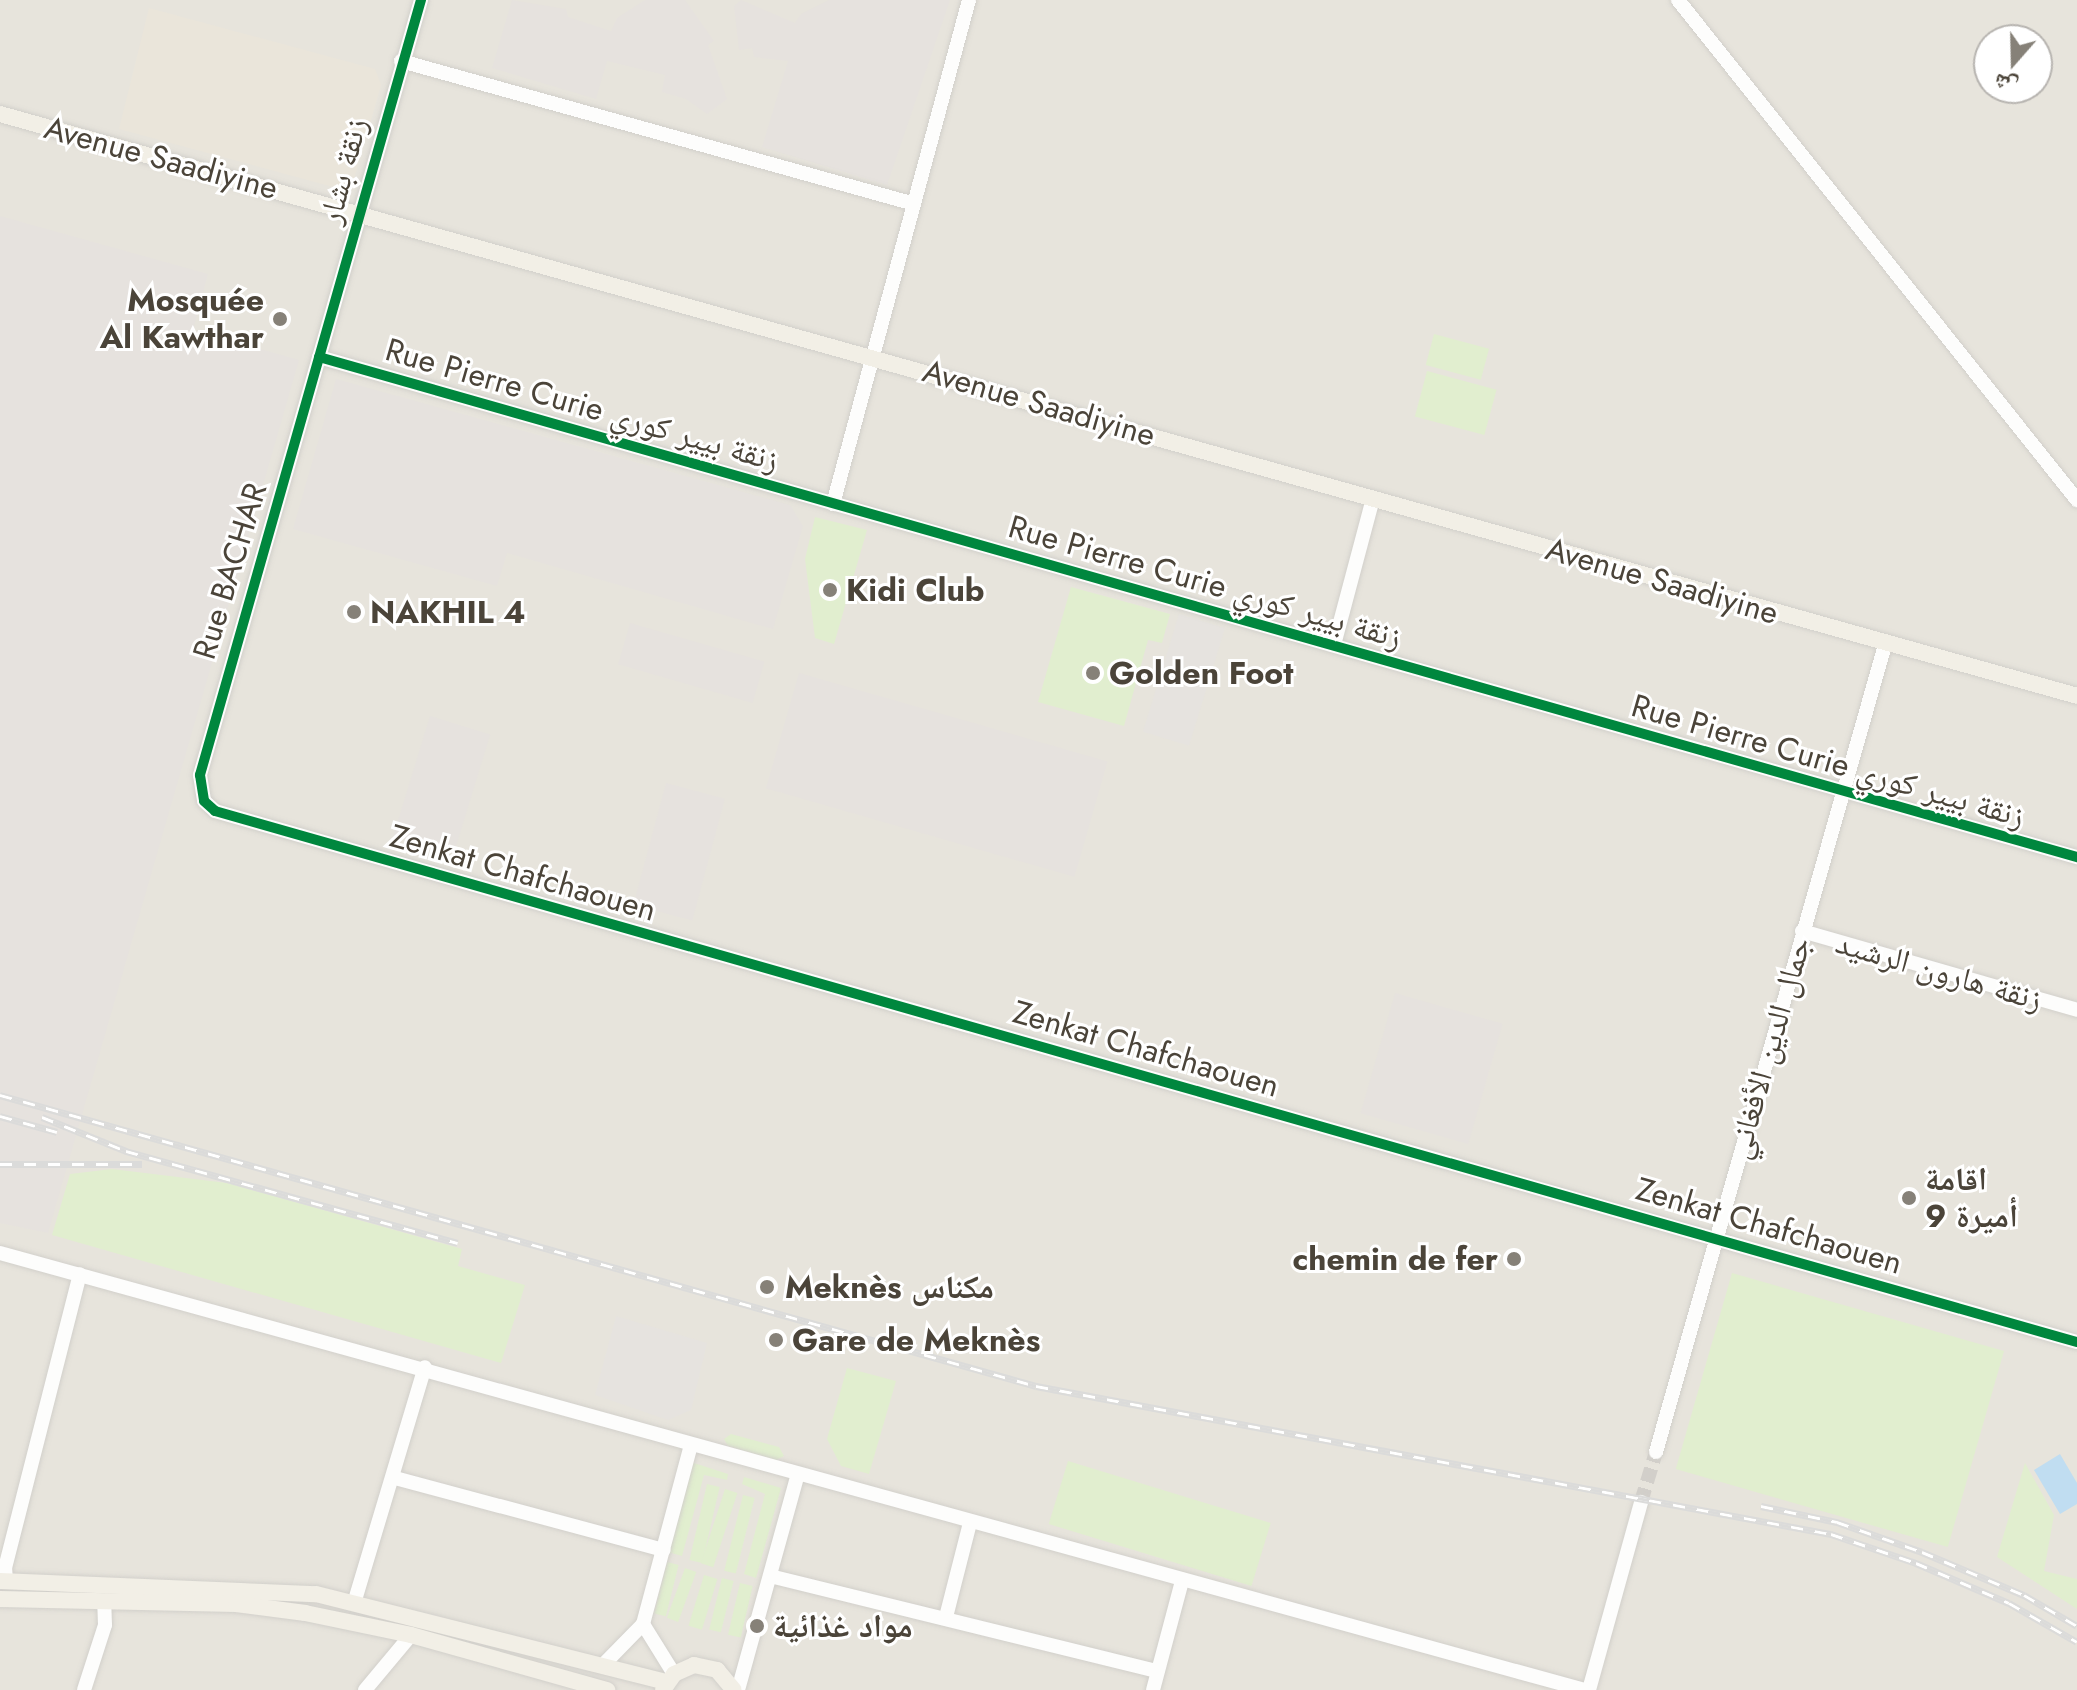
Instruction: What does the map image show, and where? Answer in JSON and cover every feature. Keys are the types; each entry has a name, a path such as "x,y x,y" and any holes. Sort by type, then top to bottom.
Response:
{"main road":[{"name":"Avenue Saadiyine","path":"0,114 359,211 1885,645 2077,696"},
{"path":"3,1581 238,1587 355,1600 668,1682 706,1665 727,1677 736,1690"},
{"path":"0,1599 236,1604 411,1635 607,1690"}],"street":[{"name":"زنقة بشار","path":"319,357 401,61 421,0"},
{"path":"833,504 911,203 969,0"},
{"path":"1678,0 2077,500"},
{"path":"401,61 911,203"},
{"name":"Rue Pierre Curie زنقة بيير كوري","path":"319,357 2077,857"},
{"name":"Rue BACHAR","path":"204,801 200,775 215,717 319,357"},
{"path":"1334,645 1373,498"},
{"name":"جمال الدين الأفغاني","path":"1656,1452 1885,645"},
{"name":"Zenkat Chafchaouen","path":"204,801 215,811 700,952 2077,1342"},
{"name":"زنقة هارون الرشيد","path":"1802,931 2077,1010"},
{"path":"0,1253 425,1367 970,1523 1586,1690 1641,1502"},
{"path":"3,1581 80,1274"},
{"path":"355,1600 395,1478 425,1367"},
{"path":"602,1666 643,1624 691,1445"},
{"path":"736,1690 798,1474"},
{"path":"395,1478 664,1550"},
{"path":"946,1617 970,1523"},
{"path":"770,1576 1158,1671"},
{"path":"1153,1690 1182,1581"},
{"path":"84,1690 105,1625 104,1601"},
{"path":"643,1624 668,1682"},
{"path":"365,1690 411,1635"}],"shaded area":[{"path":"0,0 2077,0 2077,1690 0,1690"},
{"path":"512,0 566,9 568,17 611,31 617,18 645,0 685,0 714,41 708,45 727,99 707,114 686,99 662,92 665,75 607,61 596,99 492,68"},
{"path":"741,0 795,23 801,14 829,0 950,0 887,185 762,147 788,61 754,57 752,48 739,50 734,6"},
{"path":"149,8 375,69 381,85 354,179 337,188 119,129"},
{"path":"0,216 208,274 193,330 299,360 48,1233 0,1223"},
{"path":"336,379 790,505 803,526 773,629 507,553 497,586 293,529"},
{"name":"Golden Foot","path":"1179,614 1225,628 1189,746 1143,732"},
{"path":"630,623 765,662 753,703 618,664"},
{"path":"799,673 1108,761 1074,877 766,788"},
{"path":"430,716 490,734 454,854 393,836"},
{"path":"666,783 725,799 692,920 633,905"},
{"path":"1395,993 1503,1024 1468,1144 1361,1113"},
{"path":"616,1316 707,1343 691,1410 668,1420 595,1395"}],"green space":[{"path":"1434,334 1489,349 1481,380 1426,365"},
{"path":"1427,371 1497,390 1484,435 1415,416"},
{"name":"Kidi Club","path":"815,517 867,530 834,644 815,638 805,559"},
{"name":"Golden Foot","path":"1071,587 1170,614 1162,643 1148,640 1124,726 1038,702"},
{"path":"112,1169 227,1183 462,1249 458,1266 525,1285 501,1363 52,1235 70,1174"},
{"path":"1732,1273 2004,1351 1948,1547 1676,1469"},
{"path":"847,1368 896,1381 869,1474 841,1466 827,1439"},
{"path":"731,1434 779,1447 784,1456 776,1460 728,1446 724,1439"},
{"path":"1068,1461 1271,1523 1251,1586 1049,1524"},
{"path":"691,1462 728,1474 727,1480 704,1475 682,1556 668,1552"},
{"path":"2025,1463 2054,1515 2044,1571 2077,1579 2077,1609 1997,1557"},
{"path":"744,1477 781,1488 756,1578 744,1574 765,1494 742,1484"},
{"path":"707,1484 720,1487 702,1563 689,1560"},
{"path":"725,1489 737,1493 713,1567 701,1563"},
{"path":"743,1495 755,1498 736,1574 724,1571"},
{"path":"667,1562 679,1565 666,1616 654,1613"},
{"path":"685,1568 696,1572 678,1622 667,1618"},
{"path":"704,1575 717,1579 702,1630 689,1626"},
{"path":"722,1578 734,1581 721,1632 709,1629"},
{"path":"740,1583 753,1586 741,1638 728,1635"}],"water":[{"path":"2060,1454 2077,1483 2077,1504 2060,1514 2034,1470"}],"tunnel":[{"path":"1641,1502 1656,1452"}],"railway":[{"path":"0,1095 1036,1386 1831,1534 1916,1563 2009,1603 2077,1642"},
{"path":"0,1116 57,1132"},
{"path":"42,1117 126,1151 457,1243"},
{"path":"0,1164 142,1164"},
{"path":"1761,1506 1837,1522 1922,1552 2024,1595 2077,1626"}],"cycle path":[{"path":"421,0 200,775 204,801 215,811 2077,1342"},
{"path":"319,357 2077,857"}],"place":[{"name":"Mosquée Al Kawthar","path":"280,319"},
{"name":"Kidi Club","path":"830,590"},
{"name":"NAKHIL 4","path":"354,612"},
{"name":"Golden Foot","path":"1093,673"},
{"name":"اقامة أميرة 9","path":"1909,1198"},
{"name":"chemin de fer","path":"1514,1259"},
{"name":"Meknès مكناس","path":"767,1287"},
{"name":"Gare de Meknès","path":"776,1340"},
{"name":"مواد غذائية","path":"757,1626"}]}
